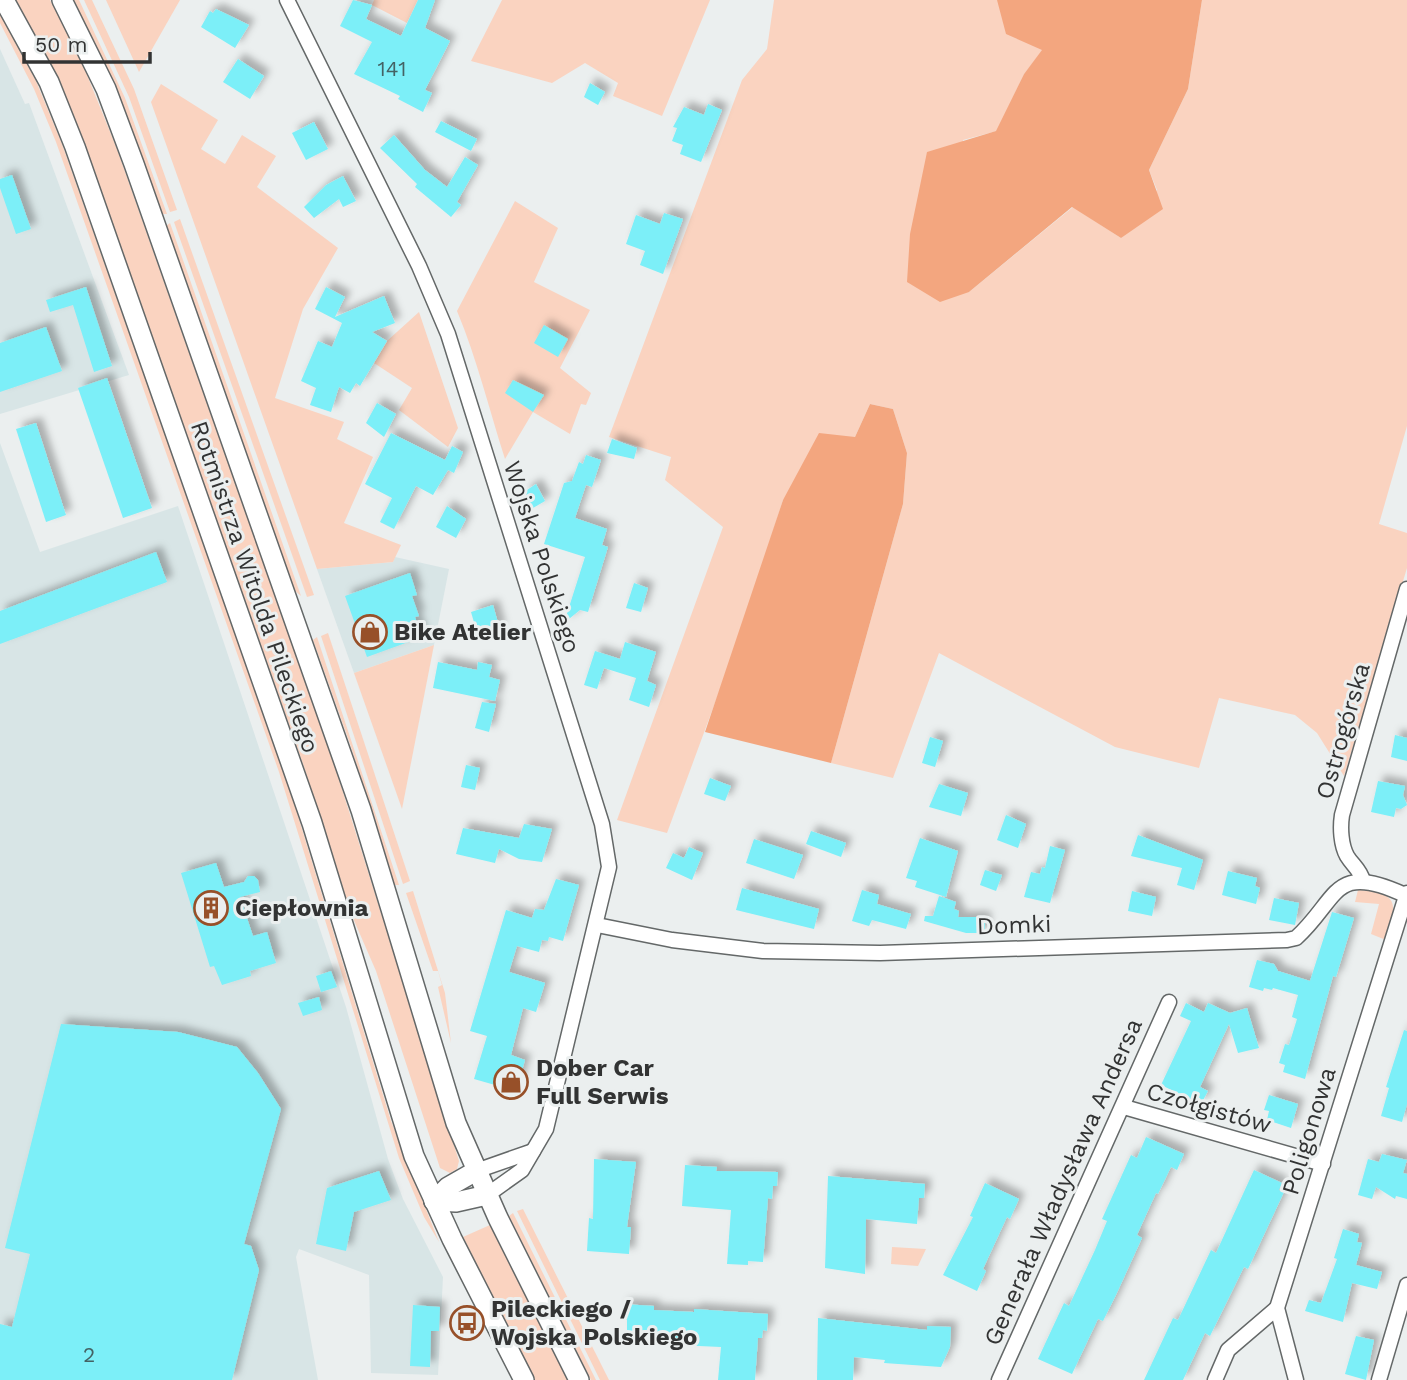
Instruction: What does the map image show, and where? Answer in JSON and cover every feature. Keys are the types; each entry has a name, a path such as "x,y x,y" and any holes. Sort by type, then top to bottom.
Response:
{"main road":[{"name":"Rotmistrza Witolda Pileckiego","path":"4,0 49,82 75,148 312,823 401,1118 434,1201"},
{"name":"Rotmistrza Witolda Pileckiego","path":"62,0 115,114 320,690 361,810 449,1104 476,1171"},
{"path":"524,1380 434,1201 449,1187 476,1171 579,1380"},
{"name":"Wojska Polskiego","path":"434,1201 456,1202 487,1195"}],"street":[{"name":"Wojska Polskiego","path":"287,0 419,266 448,334 602,824 609,867 546,1129 523,1170 487,1195"},
{"name":"Ostrogórska","path":"1363,881 1361,872 1346,855 1342,837 1342,815 1407,589"},
{"path":"1363,881 1406,894"},
{"name":"Domki","path":"597,925 672,940 763,951 880,953 1287,940 1296,938 1304,931 1334,892 1363,881"},
{"name":"Poligonowa","path":"1277,1308 1406,894"},
{"name":"Generała Władysława Andersa","path":"999,1380 1169,1002"},
{"name":"Czołgistów","path":"1124,1107 1323,1164"},
{"path":"476,1171 521,1153 533,1152"},
{"path":"1379,1380 1407,1285"},
{"path":"1214,1380 1228,1350 1277,1308 1296,1380"}],"shaded area":[{"path":"16,0 50,0 79,55 117,149 331,754 459,1161 457,1169 450,1173 440,1168 376,971 349,909 303,764 86,152 56,76"},
{"path":"73,0 79,0 125,98 167,214 162,214 120,98"},
{"path":"84,0 92,0 134,89 177,210 170,212 129,97"},
{"path":"106,0 180,0 139,72"},
{"path":"374,0 418,0 407,23 372,5"},
{"path":"502,0 710,0 662,116 613,96 618,83 585,63 552,83 471,61"},
{"path":"774,0 997,0 1043,50 1024,74 997,131 963,140 969,292 1073,207 1121,238 1157,190 1149,170 1188,89 1202,0 1407,0 1407,426 1379,524 1407,533 1407,568 1344,776 1317,733 1295,715 1219,698 1199,768 1115,747 939,653 893,778 831,763 903,504 907,453 893,409 870,404 855,437 783,500 737,643 667,833 617,820 723,527 665,480 671,457 609,437 742,80 767,49"},
{"path":"997,0 1202,0 1188,89 1149,170 1163,209 1121,238 1072,207 969,292 940,302 907,282 910,234 927,152 996,131 1024,74 1042,50 1006,34"},
{"path":"0,14 36,81 62,144 284,770 391,1121 439,1242 424,1217 399,1158 279,772 56,142 34,89 0,23"},
{"path":"0,49 25,104 29,103 129,375 0,414"},
{"path":"161,84 218,120 201,149 225,164 242,135 276,156 257,187 338,248 303,309 275,398 344,422 337,439 373,457 344,523 401,545 393,562 317,569 151,102"},
{"path":"515,201 558,228 534,282 590,310 560,368 591,393 586,405 581,404 570,434 533,412 505,459 457,311"},
{"path":"180,219 314,595 307,597 174,222"},
{"path":"170,223 301,596 294,590 166,226"},
{"path":"419,312 458,428 448,447 399,410 412,388 374,363 387,341"},
{"path":"870,404 893,409 907,453 903,504 831,763 705,732 783,500 819,433 855,437"},
{"path":"0,443 40,552 178,506 346,1007 388,1159 403,1199 443,1277 438,1375 371,1373 369,1275 299,1249 296,1257 318,1380 0,1380"},
{"path":"395,557 449,569 434,645 354,673 317,569 393,562"},
{"path":"328,633 410,881 403,884 321,636"},
{"path":"317,637 399,885 394,885 351,747 313,640"},
{"path":"434,645 402,809 354,673"},
{"path":"1358,890 1382,894 1392,903 1392,918 1386,940 1371,934 1379,904 1355,902"},
{"path":"413,891 445,993 451,1043 438,987 442,985 438,971 433,971 406,893"},
{"path":"523,1209 609,1380 600,1380 517,1211"},
{"path":"513,1213 596,1380 591,1380 509,1216"},
{"path":"490,1225 568,1380 534,1380 463,1237"},
{"path":"892,1247 926,1249 918,1266 891,1264"}],"building":[{"path":"353,0 372,5 366,19 401,36 418,0 435,0 425,28 450,41 425,90 432,93 423,112 398,99 400,96 354,74 372,42 340,26"},
{"path":"216,9 249,25 235,48 201,27 210,11 213,13"},
{"path":"238,59 264,76 250,99 223,82"},
{"path":"590,83 605,92 598,105 584,97"},
{"path":"708,104 722,110 701,162 680,154 683,145 672,141 677,128 673,127 684,107 704,115"},
{"path":"441,121 477,139 471,151 435,132"},
{"path":"314,122 328,149 306,160 292,133"},
{"path":"394,135 425,170 447,187 465,157 478,165 457,202 461,205 451,217 415,187 417,184 380,148"},
{"path":"12,175 31,229 16,234 0,188 0,179"},
{"path":"343,176 356,201 343,207 339,199 314,218 304,207 326,185"},
{"path":"664,213 683,219 663,274 640,265 645,251 626,244 636,215 660,224"},
{"path":"86,287 112,366 94,372 73,305 50,312 46,300"},
{"path":"326,287 345,297 335,317 384,296 395,323 372,332 387,341 360,386 356,383 350,393 339,387 331,412 310,405 316,388 301,381 318,341 332,347 342,323 315,309"},
{"path":"544,325 568,339 558,357 534,343"},
{"path":"46,327 62,371 0,392 0,343"},
{"path":"107,378 152,508 123,518 78,388"},
{"path":"513,380 544,395 533,412 505,393"},
{"path":"377,403 396,414 384,437 366,423"},
{"path":"36,423 66,515 46,522 16,429"},
{"path":"391,433 445,460 452,446 463,452 454,473 448,470 433,495 416,486 394,529 380,522 392,498 365,484"},
{"path":"612,439 637,448 634,459 607,453"},
{"path":"586,455 601,460 592,487 586,485 575,518 607,529 602,545 608,547 588,612 580,610 564,623 585,557 544,544 564,483 572,481 579,462 583,464"},
{"path":"536,484 545,501 533,508 524,492"},
{"path":"447,506 466,519 456,538 436,527"},
{"path":"156,552 167,582 0,644 0,611"},
{"path":"410,573 417,595 412,596 419,616 415,617 422,637 367,657 345,596"},
{"path":"634,583 648,588 641,612 626,608"},
{"path":"493,605 500,630 478,636 471,612"},
{"path":"625,642 656,652 647,681 656,685 649,707 629,700 636,678 604,668 597,689 584,685 595,651 620,659"},
{"path":"438,662 477,670 478,662 492,665 489,677 500,680 495,701 433,688"},
{"path":"482,702 496,704 489,732 475,728"},
{"path":"1395,735 1407,738 1407,761 1391,757"},
{"path":"930,737 943,741 935,767 922,763"},
{"path":"466,765 480,768 475,790 461,787"},
{"path":"710,778 731,786 725,801 704,794"},
{"path":"1378,781 1405,786 1403,795 1407,805 1401,809 1396,808 1394,817 1371,812"},
{"path":"939,784 968,793 961,816 929,807"},
{"path":"1006,815 1026,824 1018,848 997,840"},
{"path":"524,824 552,829 542,862 519,859 499,849 495,863 456,854 463,828 519,838"},
{"path":"811,831 846,843 841,857 806,844"},
{"path":"1138,835 1203,860 1194,890 1177,885 1182,868 1131,856"},
{"path":"920,838 958,851 946,897 915,887 917,881 906,878"},
{"path":"754,839 803,855 794,879 746,863"},
{"path":"1050,846 1065,850 1050,903 1024,897 1031,872 1040,874 1042,867 1045,868"},
{"path":"689,847 703,853 692,880 666,868 673,853 684,858"},
{"name":"Ciepłownia","path":"216,863 224,887 244,882 248,876 254,876 258,880 260,892 240,897 253,936 267,932 276,963 250,971 251,976 222,985 214,966 210,967 181,873"},
{"path":"985,870 1002,875 996,891 980,885"},
{"path":"1228,871 1257,878 1255,886 1260,888 1256,904 1222,895"},
{"path":"556,879 579,885 563,941 549,937 548,941 542,940 539,952 517,946 509,972 545,983 536,1012 523,1008 511,1055 525,1060 518,1084 509,1089 474,1079 487,1036 470,1031 506,910 532,918 535,909 544,910"},
{"path":"742,888 819,909 814,929 736,910"},
{"path":"862,890 879,895 877,904 911,914 906,929 872,920 869,926 852,921"},
{"path":"1132,891 1156,897 1152,916 1128,911"},
{"path":"939,896 956,902 954,909 959,911 958,917 985,917 985,933 966,933 924,921 925,916 933,916"},
{"path":"1274,898 1299,903 1295,925 1269,920"},
{"path":"1332,912 1354,918 1336,977 1333,976 1305,1079 1283,1072 1285,1065 1279,1063 1285,1044 1289,1045 1297,1019 1292,1017 1298,995 1273,988 1264,988 1263,991 1249,987 1257,960 1274,964 1278,971 1310,981"},
{"path":"331,971 337,987 321,992 316,976"},
{"path":"319,997 322,1010 303,1016 298,1003"},
{"path":"1186,1003 1204,1012 1208,1003 1230,1013 1247,1008 1259,1048 1238,1053 1229,1024 1200,1087 1208,1091 1201,1104 1161,1085 1191,1021 1180,1016"},
{"path":"61,1024 178,1032 237,1047 281,1109 244,1244 251,1246 259,1270 232,1380 0,1380 0,1324 12,1327 30,1254 5,1248"},
{"path":"1404,1030 1407,1031 1407,1104 1402,1122 1381,1116 1389,1088 1386,1087"},
{"path":"1269,1095 1298,1104 1291,1128 1267,1120 1269,1111 1264,1110"},
{"path":"1146,1137 1184,1154 1177,1170 1171,1167 1158,1194 1156,1193 1137,1235 1142,1238 1116,1295 1103,1321 1098,1319 1072,1374 1038,1359 1064,1303 1069,1306 1095,1250 1107,1221 1102,1219 1131,1155 1137,1158"},
{"path":"1382,1154 1407,1160 1403,1173 1407,1174 1407,1199 1396,1196 1395,1199 1376,1187 1372,1199 1358,1195 1368,1159 1379,1162"},
{"path":"594,1159 636,1162 627,1227 631,1227 629,1254 587,1251 589,1218 593,1219"},
{"path":"685,1165 717,1167 716,1171 778,1172 772,1199 768,1198 763,1262 748,1261 748,1265 727,1264 731,1210 682,1206"},
{"path":"1254,1170 1282,1183 1279,1190 1284,1192 1248,1269 1244,1267 1210,1336 1205,1333 1183,1380 1144,1380 1173,1318 1178,1320 1211,1250 1216,1253"},
{"path":"379,1171 391,1200 354,1212 346,1251 316,1244 327,1188"},
{"path":"828,1176 925,1184 924,1198 919,1198 917,1224 866,1219 865,1274 825,1268"},
{"path":"985,1183 1019,1199 1010,1219 1007,1217 983,1269 986,1271 977,1291 943,1275 973,1217 970,1216"},
{"path":"1343,1229 1359,1234 1357,1242 1362,1243 1356,1265 1382,1272 1377,1289 1352,1283 1343,1322 1305,1311 1309,1300 1321,1303 1337,1259 1334,1258"},
{"path":"623,1304 654,1306 654,1310 694,1312 694,1309 768,1314 767,1331 763,1330 762,1338 758,1338 755,1380 718,1380 721,1347 632,1343 632,1332 627,1332 627,1320 622,1320"},
{"path":"413,1305 440,1307 439,1331 431,1331 430,1367 410,1366"},
{"path":"818,1318 927,1330 927,1326 951,1327 950,1347 941,1367 884,1363 885,1360 854,1357 853,1380 817,1380"},
{"path":"1356,1336 1374,1340 1366,1380 1345,1374"}],"place":[{"name":"Bike Atelier","path":"370,632"},
{"name":"Ciepłownia","path":"211,908"},
{"name":"Dober Car Full Serwis","path":"511,1082"},
{"name":"Pileckiego / Wojska Polskiego","path":"467,1323"}]}
